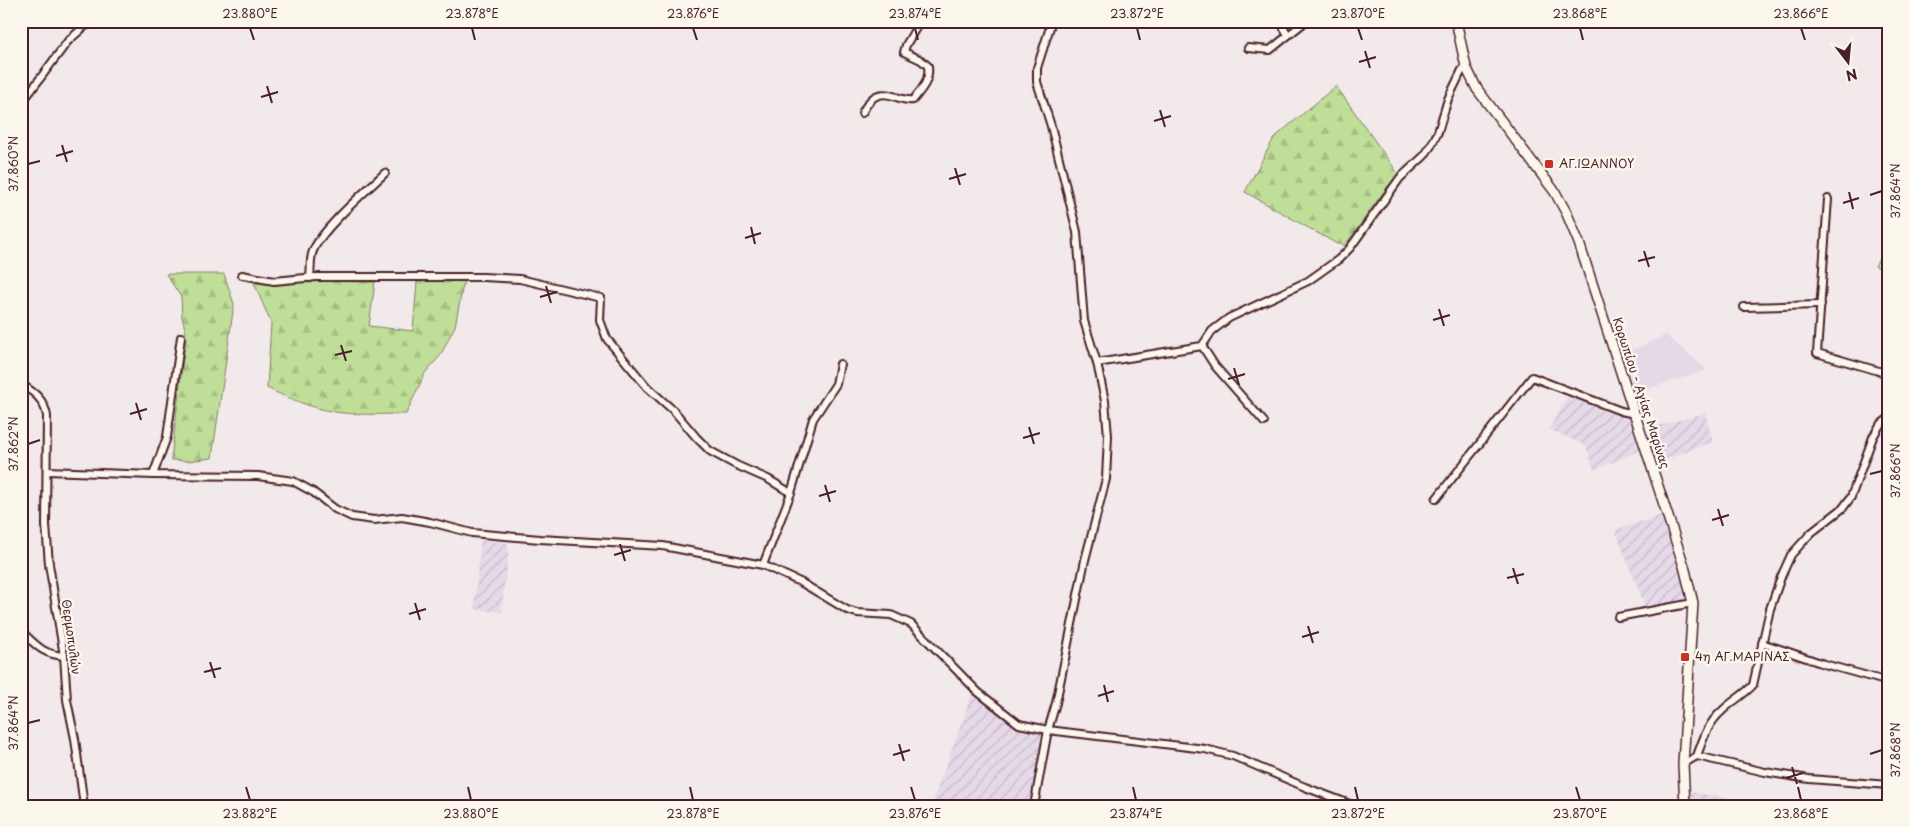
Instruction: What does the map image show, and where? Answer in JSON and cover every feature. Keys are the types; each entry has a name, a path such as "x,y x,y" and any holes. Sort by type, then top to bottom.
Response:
{"main road":[{"name":"Κορωπίου - Αγίας Μαρίνας","path":"1456,21 1466,67 1478,89 1555,192 1567,214 1579,243 1684,566 1693,603 1683,764 1685,806"}],"street":[{"path":"21,104 68,41 85,26 99,21"},
{"path":"862,113 875,95 894,96 904,101 913,100 925,86 929,74 928,66 922,60 904,52 920,21"},
{"path":"1034,806 1048,730 1056,703 1085,560 1106,479 1108,436 1105,401 1097,362 1084,321 1077,232 1053,134 1037,82 1037,68 1050,27 1045,21"},
{"path":"1280,21 1288,35"},
{"path":"1248,48 1270,50 1306,21"},
{"path":"1097,362 1202,346 1212,331 1229,318 1308,281 1339,259 1350,248 1400,178 1424,156 1431,146 1438,132 1448,99 1462,70 1466,67"},
{"path":"310,278 312,254 319,238 385,173"},
{"path":"1828,199 1817,353 1889,374"},
{"path":"242,275 274,281 310,278 510,278 601,298 600,320 607,339 647,387 674,411 710,451 791,493"},
{"path":"1744,307 1821,305"},
{"path":"153,475 167,437 181,337"},
{"path":"1202,346 1215,366 1264,422"},
{"path":"763,565 791,493 813,419 836,384 840,364"},
{"path":"1436,499 1532,377 1621,411 1635,414"},
{"name":"Θερμοπυλών","path":"21,384 41,397 47,416 46,525 49,564 64,656 67,700 75,739 84,806"},
{"path":"1683,764 1697,756 1704,735 1713,720 1732,702 1745,694 1753,685 1770,609 1791,555 1811,533 1843,508 1851,498 1873,437 1880,425 1889,418"},
{"path":"47,471 275,478 293,481 313,492 336,509 352,517 374,520 402,517 472,533 663,546 763,565 802,583 847,610 857,613 891,615 911,624 978,692 1019,724 1048,730 1205,749 1232,756 1355,806"},
{"path":"1618,617 1693,603"},
{"path":"21,631 40,650 51,655 64,656"},
{"path":"1762,643 1824,664 1889,682"},
{"path":"1697,756 1765,772 1809,779 1889,785"}],"shaded area":[{"path":"1666,335 1707,370 1635,393 1623,354"},
{"path":"1568,396 1631,417 1641,450 1594,470 1586,446 1549,429"},
{"path":"1705,413 1713,442 1658,462 1648,429"},
{"path":"1662,515 1678,565 1686,602 1647,612 1615,530"},
{"path":"481,539 507,543 509,550 501,612 474,609"},
{"path":"973,691 1019,728 1043,733 1031,806 931,806"},
{"path":"1691,792 1748,802 1747,806 1692,806"}],"green space":[{"path":"1336,86 1399,175 1388,186 1345,245 1337,244 1245,192 1274,138"},
{"path":"1889,242 1889,273 1875,266"},
{"path":"166,274 224,274 234,304 212,458 188,461 171,460 186,333 182,317 181,297"},
{"path":"464,280 455,326 440,356 425,373 406,414 335,412 303,403 267,388 271,323 254,283 276,285 311,281 375,282 369,326 413,331 417,282"}],"place":[{"name":"ΑΓ.ΙΩΑΝΝΟΥ","path":"1549,164"},
{"name":"4η ΑΓ.ΜΑΡΙΝΑΣ","path":"1685,657"}]}
